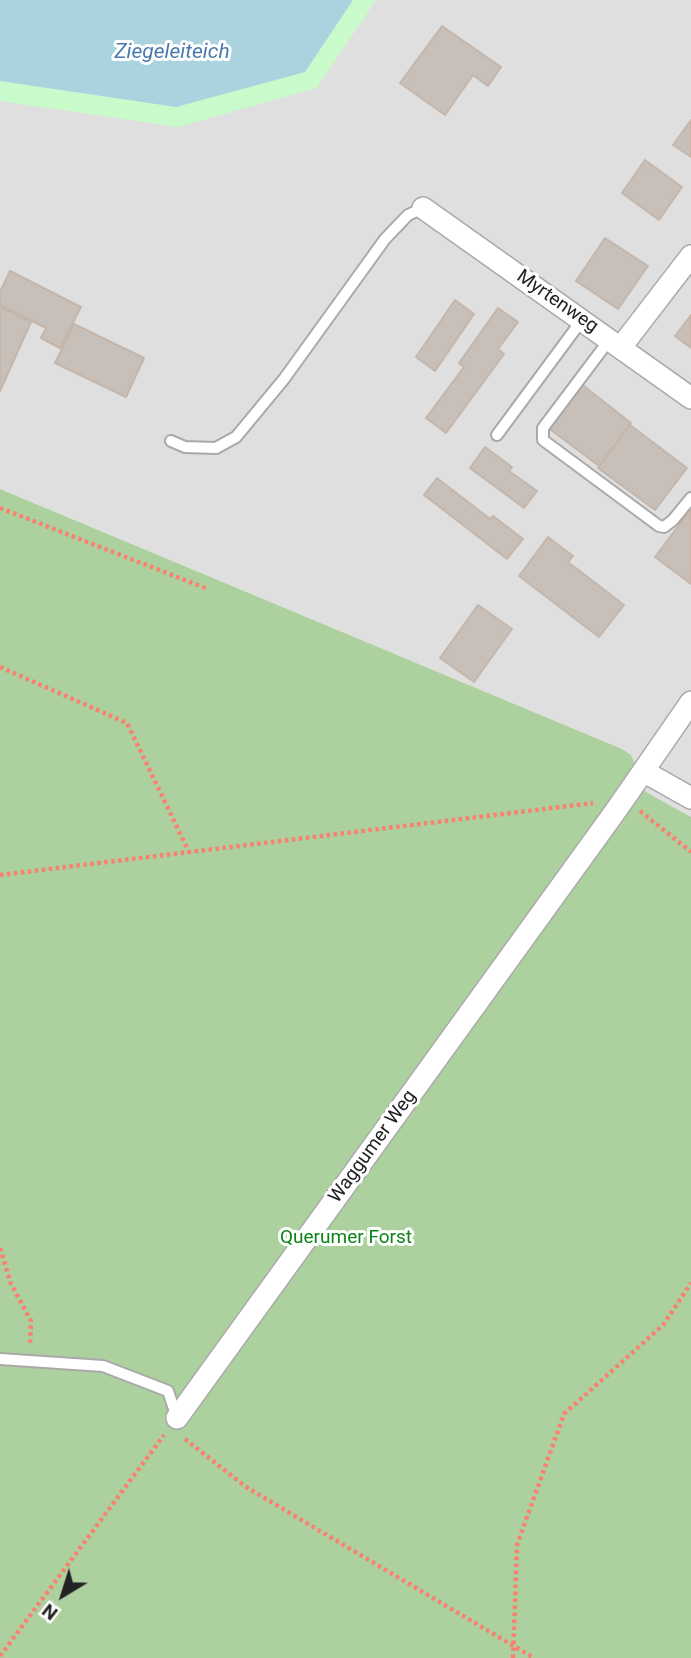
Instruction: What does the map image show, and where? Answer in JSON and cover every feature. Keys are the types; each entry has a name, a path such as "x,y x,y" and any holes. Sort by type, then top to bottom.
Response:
{"street":[{"name":"Myrtenweg","path":"423,208 691,398"},
{"path":"615,343 691,256"},
{"name":"Waggumer Weg","path":"177,1418 624,799 691,702"},
{"path":"643,771 691,798"}],"lane":[{"path":"171,441 185,447 216,448 236,437 284,379 385,239 408,215 423,208"},
{"path":"497,435 582,320"},
{"path":"615,343 543,428 543,440 659,526 664,527 673,520 691,498"},
{"path":"0,1359 103,1366 168,1391 177,1418"}],"path":[{"path":"0,509 208,589"},
{"path":"0,667 127,723 189,852"},
{"path":"0,875 624,799 691,852"},
{"path":"0,1248 11,1284 32,1321 30,1363"},
{"path":"513,1658 517,1545 564,1414 663,1325 691,1283"},
{"path":"177,1418 177,1433 246,1487 534,1658"},
{"path":"0,1656 177,1418"}],"shaded area":[{"path":"0,0 691,0 691,817 646,792 631,755 622,749 0,489"}],"green space":[{"name":"Ziegeleiteich","path":"0,0 376,0 317,88 178,127 0,101"},
{"name":"Querumer Forst","path":"0,489 622,749 631,755 646,792 691,817 691,1658 0,1658"}],"water":[{"name":"Ziegeleiteich","path":"0,0 353,0 305,72 176,107 0,81"}],"building":[{"path":"442,26 501,67 488,86 473,75 445,115 400,83"},
{"path":"691,120 691,157 673,145"},
{"path":"645,160 682,187 659,220 622,193"},
{"path":"605,238 648,266 618,309 576,281"},
{"path":"10,271 81,307 60,348 41,338 46,328 0,305 0,292"},
{"path":"455,300 474,314 435,371 416,357"},
{"path":"0,307 31,322 0,391"},
{"path":"498,308 518,322 498,349 504,354 446,433 426,418 464,367 459,363"},
{"path":"691,315 691,348 675,336"},
{"path":"74,324 144,358 126,397 55,363"},
{"path":"580,383 631,423 599,466 547,427"},
{"path":"630,425 687,468 655,510 598,468"},
{"path":"485,447 512,467 509,471 537,491 524,508 470,468"},
{"path":"437,478 490,519 493,516 523,539 507,559 424,495"},
{"path":"691,509 691,584 655,557"},
{"path":"548,537 573,556 568,562 624,605 599,637 519,576"},
{"path":"478,605 512,629 474,682 440,658"}]}
